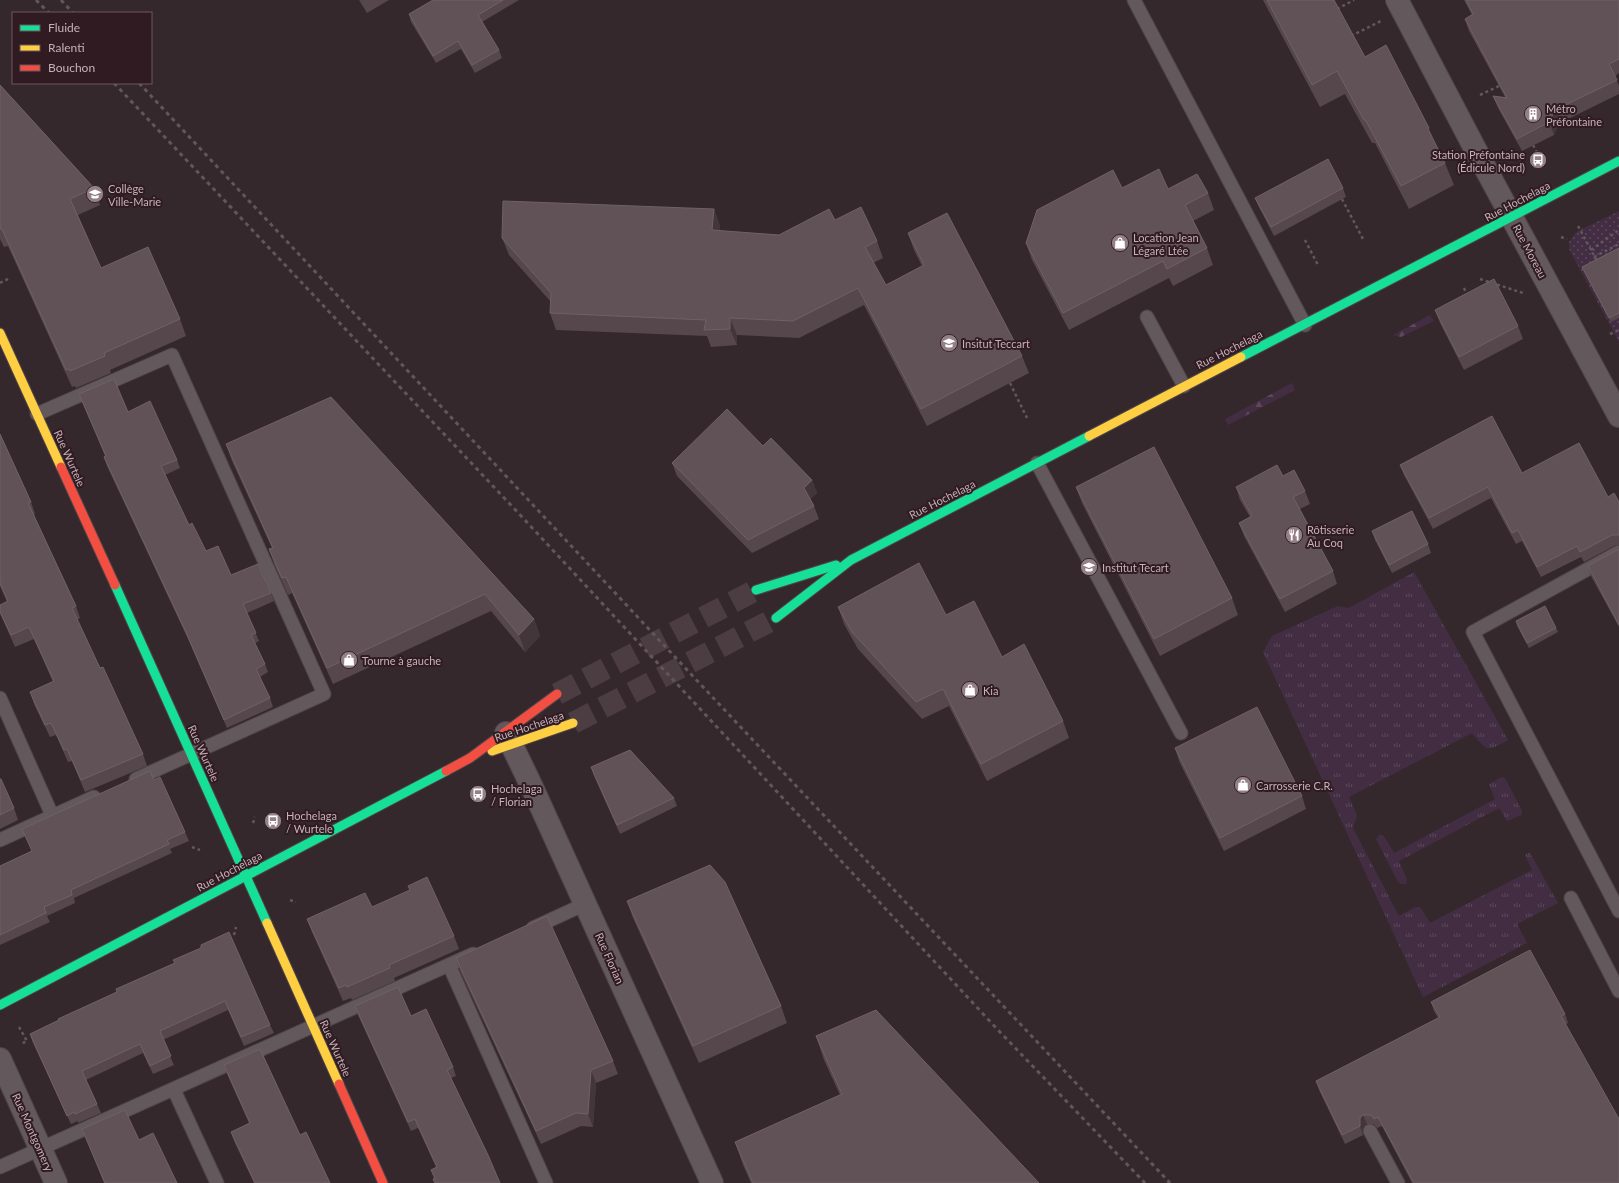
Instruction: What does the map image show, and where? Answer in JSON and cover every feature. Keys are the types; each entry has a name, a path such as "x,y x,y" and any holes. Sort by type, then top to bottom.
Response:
{"street":[{"name":"Rue Moreau","path":"1397,0 1619,416"},
{"name":"Rue Hochelaga","path":"776,618 851,560 1037,462 1619,161"},
{"name":"Rue Wurtele","path":"0,333 192,755 383,1183"},
{"name":"Rue Hochelaga","path":"756,590 851,560"},
{"name":"Rue Hochelaga","path":"470,758 508,739 557,694"},
{"name":"Rue Hochelaga","path":"0,1005 508,739 573,723"},
{"name":"Rue Florian","path":"508,739 532,787 712,1183"},
{"name":"Rue Montgomery","path":"0,1059 56,1183"}],"lane":[{"path":"1134,0 1305,324"},
{"path":"1147,317 1184,386"},
{"path":"37,414 172,355 324,694 192,755 124,784"},
{"path":"1037,462 1181,733"},
{"path":"1619,552 1473,632 1619,911"},
{"path":"0,698 52,815"},
{"path":"0,840 52,815 103,794"},
{"path":"1571,898 1619,992"},
{"path":"519,934 585,904"},
{"path":"0,1167 174,1090 484,949"},
{"path":"449,965 546,1183"},
{"path":"174,1090 216,1183"},
{"path":"1370,1131 1398,1183"}],"path":[{"path":"1336,10 1354,0"},
{"path":"1351,37 1384,19"},
{"path":"1480,95 1501,85 1505,90"},
{"path":"1533,145 1539,156"},
{"path":"1520,163 1521,157"},
{"path":"1342,199 1364,241"},
{"path":"1578,226 1600,267"},
{"path":"1591,250 1619,230"},
{"path":"1561,237 1567,239"},
{"path":"1305,240 1318,265"},
{"path":"1594,257 1619,244"},
{"path":"0,283 10,278"},
{"path":"1480,279 1523,293"},
{"path":"1464,288 1470,300"},
{"path":"1610,334 1619,330"},
{"path":"1010,383 1027,418"},
{"path":"253,823 255,816"},
{"path":"192,847 200,850"},
{"path":"290,900 296,902"},
{"path":"234,935 236,927"},
{"path":"17,1045 27,1041 19,1027"}],"green space":[{"path":"1619,211 1619,342 1569,249 1569,242 1576,232"},
{"path":"1430,315 1434,321 1401,337 1393,335"},
{"path":"1292,383 1295,390 1228,425 1225,419"},
{"path":"1414,572 1508,740 1495,747 1488,748 1481,744 1472,733 1349,797 1357,815 1353,828 1399,916 1415,907 1420,907 1430,923 1532,870 1525,855 1527,853 1530,853 1558,903 1517,924 1527,943 1423,997 1263,652 1272,636 1338,606 1349,608"},
{"path":"1502,777 1505,778 1522,811 1522,815 1507,821 1499,808 1399,861 1407,879 1406,884 1401,884 1398,882 1376,839 1380,834 1385,838 1394,853 1495,799 1489,784"}],"building":[{"path":"433,0 503,0 478,15 499,50 472,65 458,41 433,56 409,14"},
{"path":"1267,0 1334,0 1365,57 1386,45 1429,128 1428,129 1445,163 1401,186 1337,71 1312,85"},
{"path":"1466,0 1619,0 1619,59 1609,64 1617,80 1559,108 1556,108 1549,122 1517,139 1493,96 1507,98 1465,19 1473,14"},
{"path":"0,85 94,188 70,199 101,268 148,247 180,319 104,353 105,356 70,371 69,369 66,370 2,229 0,229"},
{"path":"1328,159 1343,188 1271,227 1255,198"},
{"name":"Location Jean Légaré Ltée","path":"1159,169 1168,189 1197,174 1208,193 1185,205 1207,248 1167,269 1163,261 1063,313 1026,243 1037,210 1113,170 1122,188"},
{"path":"503,201 714,209 712,230 779,235 829,209 835,220 861,207 877,241 865,247 886,285 924,265 908,233 947,213 1022,356 921,409 858,288 793,321 730,318 730,329 704,330 706,320 550,313 551,293 502,238"},
{"path":"1619,248 1619,313 1609,318 1582,267"},
{"path":"1494,279 1518,326 1459,357 1435,310"},
{"path":"114,379 128,412 150,401 177,460 161,466 189,525 192,523 206,551 218,546 231,575 258,564 271,593 243,604 256,633 251,635 265,664 256,669 270,698 224,720 185,630 104,457 106,456 79,394"},
{"path":"331,397 534,619 519,635 485,594 327,668 286,577 282,578 269,549 273,548 226,444"},
{"path":"727,409 763,446 771,438 812,480 804,488 814,506 748,540 672,463"},
{"path":"1492,416 1522,473 1579,443 1608,497 1614,493 1619,502 1619,535 1612,535 1580,552 1577,546 1537,567 1518,530 1512,533 1488,487 1429,518 1400,465"},
{"path":"0,434 31,502 28,503 76,606 72,608 100,668 103,667 143,754 81,780 67,749 64,750 51,723 45,725 30,692 54,681 29,627 11,635 0,612 0,605 8,601 0,583"},
{"path":"1154,447 1232,598 1154,639 1076,487"},
{"path":"1277,465 1283,476 1294,470 1305,491 1293,497 1333,571 1280,599 1239,523 1252,516 1236,487"},
{"path":"1412,511 1428,544 1389,565 1372,531"},
{"path":"1619,549 1619,625 1588,566"},
{"name":"Kia","path":"919,563 946,615 974,601 1002,657 1024,644 1063,721 981,764 943,689 916,702 852,632 838,607"},
{"path":"1545,606 1556,628 1527,643 1516,621"},
{"name":"Carrosserie C.R.","path":"1257,707 1302,796 1220,838 1175,748"},
{"path":"630,750 674,798 617,825 591,767"},
{"path":"150,771 154,780 160,777 185,832 167,840 169,844 71,890 72,895 44,907 46,913 0,935 0,866 32,851 22,829"},
{"path":"0,779 14,808 0,815"},
{"path":"710,865 725,882 781,1006 693,1046 627,901"},
{"path":"427,877 454,936 389,965 390,968 347,987 346,985 339,988 307,919 365,893 372,907 410,890 408,886"},
{"path":"547,916 613,1061 591,1070 588,1114 576,1113 536,1131 456,958"},
{"path":"229,932 270,1025 241,1037 225,1001 160,1031 171,1056 150,1066 140,1044 82,1071 97,1104 67,1116 30,1034 59,1020 58,1019 117,992 116,989 175,963 173,960 201,948 201,945"},
{"path":"1530,950 1565,1014 1561,1016 1619,1119 1619,1183 1414,1183 1378,1117 1374,1119 1371,1115 1363,1115 1360,1118 1360,1126 1342,1135 1316,1081 1440,1017 1431,1002"},
{"path":"398,987 411,1016 426,1009 453,1067 447,1070 500,1183 435,1183 433,1179 435,1178 431,1170 437,1167 415,1119 408,1122 355,1006"},
{"path":"876,1010 1039,1183 753,1183 735,1142 842,1094 816,1036"},
{"path":"260,1049 300,1135 306,1132 330,1183 255,1183 231,1132 250,1123 224,1065"},
{"path":"125,1110 139,1140 153,1133 177,1183 105,1183 82,1129"}],"tunnel":[{"path":"557,694 756,590"},
{"path":"573,723 776,618"}],"railway":[{"path":"36,0 48,12"},
{"path":"61,0 72,12"},
{"path":"115,84 523,518 998,1030 1145,1183"},
{"path":"140,84 703,687 1170,1183"}],"traffic: fast":[{"path":"1241,357 1619,161"},
{"path":"776,618 851,560 1089,436"},
{"path":"756,590 836,565"},
{"path":"115,585 267,923"},
{"path":"0,1005 446,771"}],"traffic: slow":[{"path":"0,333 61,467"},
{"path":"1089,436 1241,357"},
{"path":"492,751 573,723"},
{"path":"267,923 339,1084"}],"traffic: jam":[{"path":"61,467 115,585"},
{"path":"446,771 470,758 557,694"},
{"path":"339,1084 383,1183"}],"place":[{"name":"Métro Préfontaine","path":"1533,114"},
{"name":"Station Préfontaine (Édicule Nord)","path":"1538,160"},
{"name":"Collège Ville-Marie","path":"95,194"},
{"name":"Location Jean Légaré Ltée","path":"1120,243"},
{"name":"Insitut Teccart","path":"949,343"},
{"name":"Rôtisserie Au Coq","path":"1294,535"},
{"name":"Institut Tecart","path":"1089,567"},
{"name":"Tourne à gauche","path":"349,660"},
{"name":"Kia","path":"970,690"},
{"name":"Carrosserie C.R.","path":"1243,785"},
{"name":"Hochelaga / Florian","path":"478,794"},
{"name":"Hochelaga / Wurtele","path":"273,821"}]}
